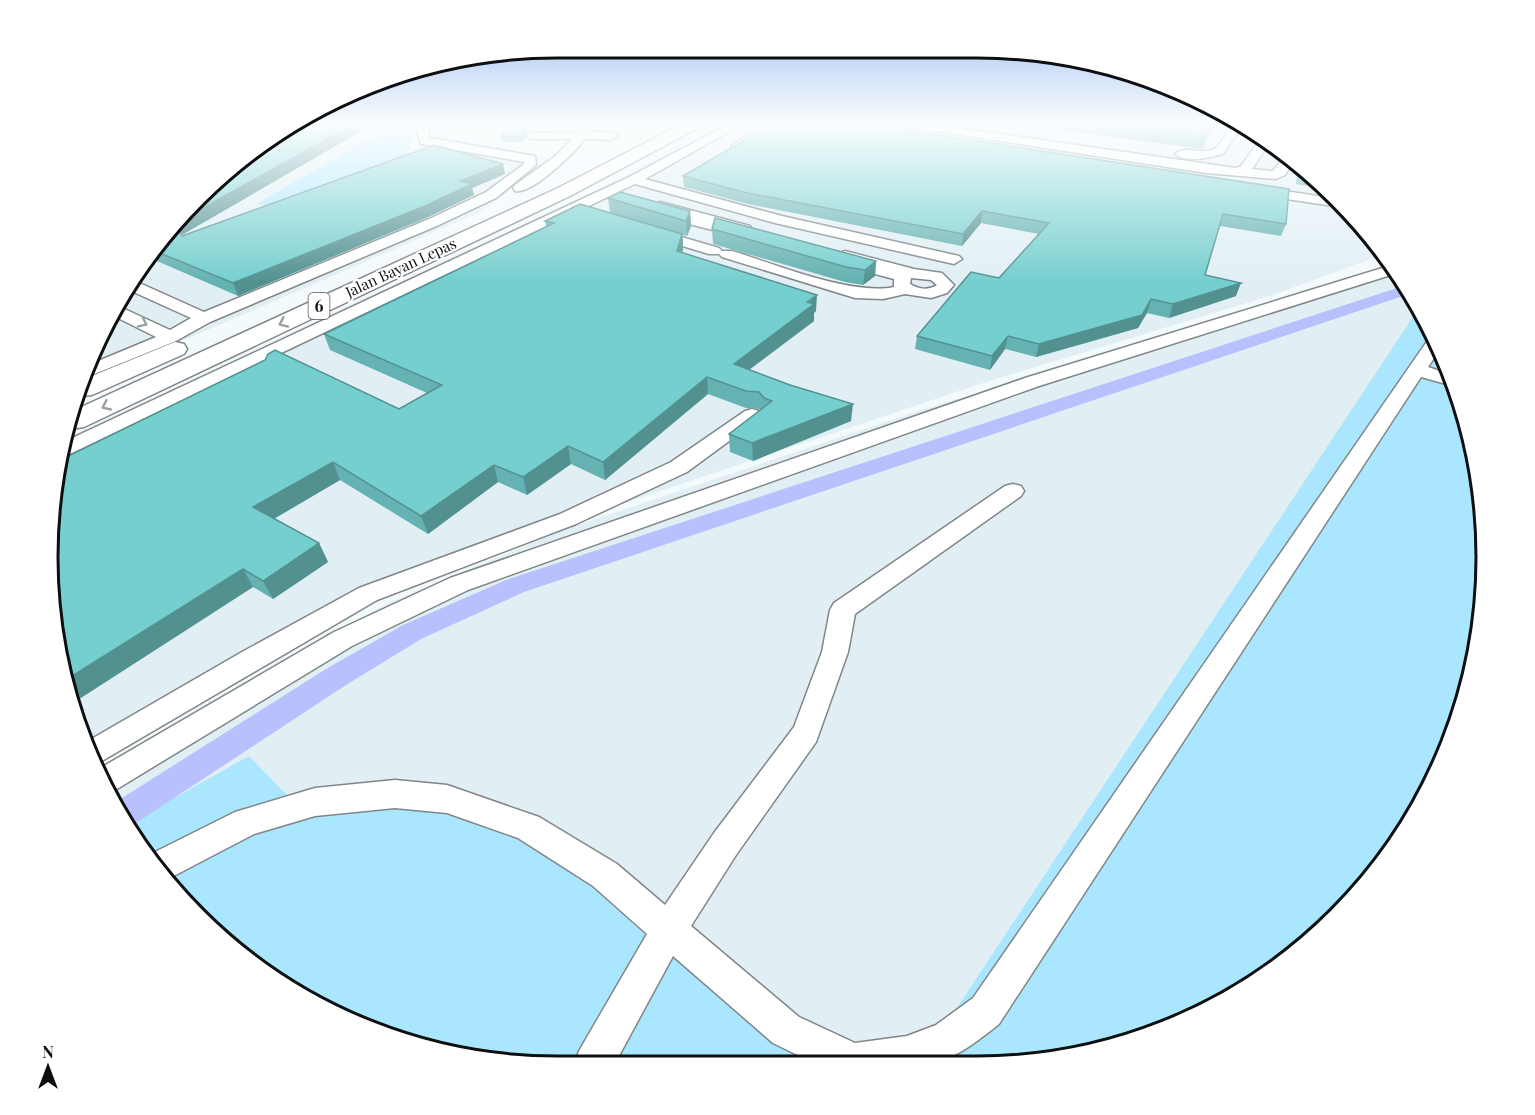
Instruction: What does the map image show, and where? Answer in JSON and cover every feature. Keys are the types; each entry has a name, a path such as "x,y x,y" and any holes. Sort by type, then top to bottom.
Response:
{"highway":[{"name":"Jalan Bayan Lepas","path":"89,386 489,210 558,177"},
{"name":"Jalan Bayan Lepas","path":"79,419 593,177"}],"street":[{"path":"95,369 170,337 204,318 434,222 491,195 514,177"},
{"path":"489,210 536,177"},
{"path":"71,446 427,282 585,212 604,194 639,177"},
{"path":"667,189 687,177"},
{"path":"1190,177 1206,183"},
{"path":"634,180 780,220 954,258"},
{"path":"1241,188 1326,201"},
{"path":"604,194 755,234"},
{"path":"639,228 855,293 883,294 908,280 835,256"},
{"path":"110,778 343,639 459,584 1032,382 1386,272"},
{"path":"152,427 427,282"},
{"path":"138,288 204,318"},
{"path":"122,314 170,337"},
{"path":"900,1056 948,1040 986,1011 1431,349"},
{"path":"1417,370 1443,378"},
{"path":"97,751 252,659 368,594 568,519 679,467 752,415"},
{"path":"598,1056 670,928 724,844 806,733 834,652 843,610 1013,491"},
{"path":"164,864 246,822 315,801 395,794 447,799 528,827 605,875 670,928 786,1030 841,1056"}],"shaded area":[{"path":"234,177 526,177 478,213 91,380 110,337 143,280 182,228"},
{"path":"303,177 351,177 271,206 256,204"},
{"path":"622,177 1301,177 1353,228 1375,257 1273,295 986,382 361,591 249,654 96,747 85,718 68,655 60,590 58,558 63,492 74,434"},
{"path":"1383,268 1410,308 1439,367 1450,397 1467,460 1477,558 1467,655 1450,718 1439,748 1410,807 1392,835 1353,887 1330,910 1255,972 1227,990 1168,1019 1138,1030 1075,1047 1010,1055 558,1056 492,1052 460,1047 397,1030 337,1005 280,972 228,933 182,887 162,861 125,807 105,767 388,603 566,529 921,410"},
{"path":"1414,315 1439,367 1459,428 1472,492 1477,558 1467,655 1450,718 1425,778 1392,835 1353,887 1307,933 1227,990 1168,1019 1107,1039 1043,1052 978,1056 900,1056 939,1035"},
{"path":"249,756 298,806 400,794 535,829 763,1033 816,1056 525,1055 460,1047 397,1030 367,1019 308,990 228,933 182,887 134,821"}],"building":[{"path":"234,177 259,177 201,209"},
{"path":"345,177 470,177 460,181 472,184 425,206 233,283 162,254 180,231 182,236"},
{"path":"687,177 1211,177 1289,189 1286,224 1223,214 1205,275 1241,283 1173,304 1151,299 1142,315 1039,344 1008,336 992,356 917,336 971,272 999,278 1049,223 982,211 963,234 747,193"},
{"path":"620,192 690,211 686,221 608,198"},
{"path":"580,204 682,234 677,251 817,295 807,302 814,304 734,364 790,385 853,404 752,443 729,434 772,401 764,398 759,392 746,391 707,377 603,462 568,446 523,477 494,465 421,516 333,462 253,507 319,543 263,581 243,569 73,675 63,623 58,558 63,492 69,456 265,360 268,354 275,350 399,409 442,385 324,334 554,223 545,221"},
{"path":"715,218 876,261 865,270 846,267 712,229"}],"waterway":[{"path":"128,811 336,677 412,632 515,586 1400,292"}]}
